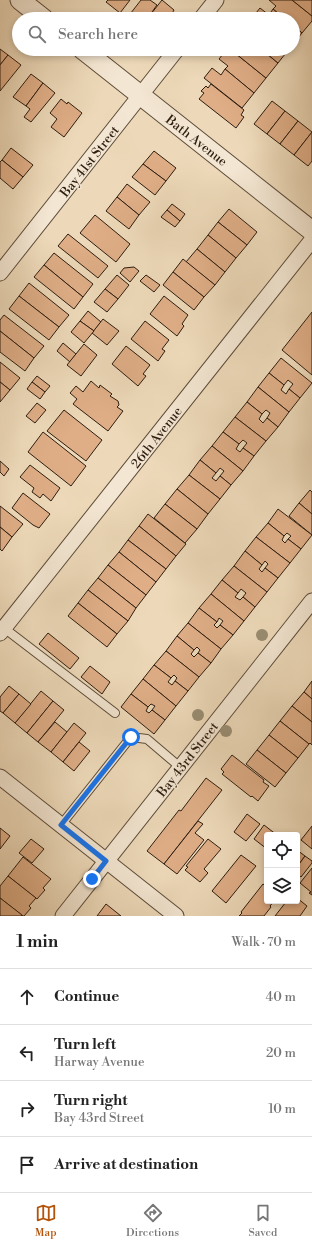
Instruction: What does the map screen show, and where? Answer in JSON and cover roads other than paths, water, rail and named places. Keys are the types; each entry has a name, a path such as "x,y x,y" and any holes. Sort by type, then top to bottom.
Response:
{"street":[{"path":"20,0 35,12"},
{"path":"207,12 216,0"},
{"name":"Bath Avenue","path":"91,56 312,231"},
{"name":"Bay 41st Street","path":"0,273 172,56"},
{"name":"26th Avenue","path":"2,631 312,240"},
{"name":"Bay 43rd Street","path":"63,916 312,601"},
{"path":"0,776 176,916"}],"lane":[{"path":"2,631 115,713"},
{"path":"61,825 131,737 146,739 180,767"}]}
